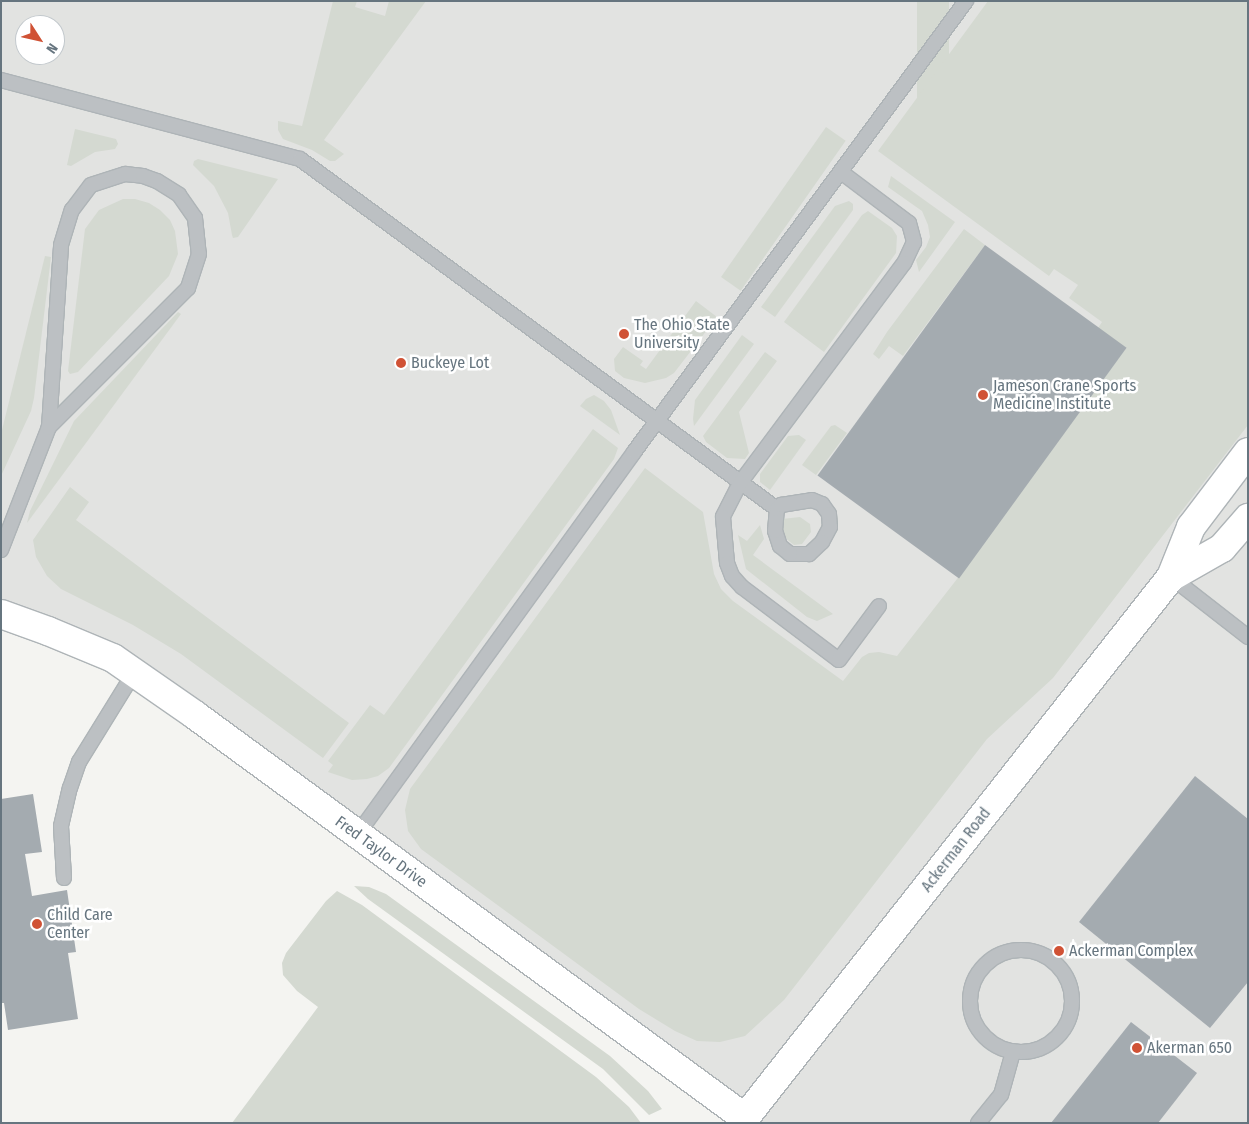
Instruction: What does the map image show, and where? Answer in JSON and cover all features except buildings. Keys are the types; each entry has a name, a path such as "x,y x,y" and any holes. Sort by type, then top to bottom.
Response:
{"main road":[{"name":"Ackerman Road","path":"746,1121 1171,576 1191,528 1248,452"},
{"name":"Ackerman Road","path":"1171,576 1222,548 1248,518"},
{"name":"Fred Taylor Drive","path":"1,614 113,658 357,834 746,1121"}],"lane":[{"path":"357,834 657,420 966,1"},
{"path":"1,80 300,159 777,509"},
{"path":"841,172 909,223 914,242 904,263 740,482 723,518 727,563 732,576 742,587 839,660 879,606"},
{"path":"1,550 49,427 61,245 72,210 91,185 124,174 143,176 157,181 179,195 195,218 199,254 188,288 49,427"},
{"path":"812,500 822,504 829,514 830,527 822,542 809,554 790,554 780,546 775,531 777,509 781,505 812,500"},
{"path":"1171,576 1248,637"},
{"path":"64,878 61,826 70,788 79,762 134,673"},
{"path":"1021,949 1038,952 1054,961 1065,974 1072,991 1072,1008 1068,1023 1058,1037 1045,1047 1029,1052 1013,1052 997,1048 984,1038 974,1024 969,1009 970,991 976,975 988,961 1003,952 1021,949"},
{"path":"978,1123 1001,1095 1013,1052"}],"shaded area":[{"name":"The Ohio State University","path":"1,1 1248,1 1248,1123 747,1123 195,715 1,614"},
{"path":"333,1 357,1 355,7 385,16 389,1 426,1 324,140 344,154 335,161 330,161 312,150 283,139 278,130 278,121 302,126"},
{"path":"917,1 949,1 949,146 917,146"},
{"path":"988,1 1248,1 1248,425 1053,678 987,739 784,1000 745,1036 720,1042 697,1041 675,1031 639,1009 421,849 408,831 405,810 410,789 645,468 703,512 714,574 721,589 733,601 843,681 862,657 869,653 879,652 897,656 957,579 1126,348 1098,328 1102,322 1069,298 1078,285 1054,269 1049,276 878,151"},
{"path":"826,127 846,141 741,291 721,277"},
{"path":"75,129 116,139 118,144 115,149 95,152 71,166 67,165"},
{"path":"198,159 278,179 238,237 233,238 228,213 214,186 193,165 194,161"},
{"path":"891,176 955,222 919,272 916,260 926,247 930,237 928,225 922,211 888,187"},
{"path":"123,199 135,199 149,203 170,220 175,231 178,254 169,276 78,372 70,374 68,371 85,229 99,210"},
{"path":"849,201 853,204 853,210 775,317 761,307 835,206"},
{"path":"868,211 892,228 897,236 896,253 824,352 784,322 862,215"},
{"path":"964,229 985,245 903,356 889,346 879,359 873,354 887,332"},
{"path":"45,256 51,257 34,398 31,411 1,476 1,434"},
{"path":"696,301 717,317 674,373 666,378 645,383 624,378 615,371 614,359 623,347 643,361 640,365 646,369"},
{"path":"178,312 181,314 27,523 30,511 74,421"},
{"path":"742,335 754,344 694,426 695,400"},
{"path":"765,352 777,361 739,412 749,453 745,459 727,458 706,442 703,436"},
{"path":"594,395 604,401 611,410 620,435 580,406 586,399"},
{"path":"835,425 847,433 816,475 802,465 831,426"},
{"path":"593,429 618,448 614,459 389,768 378,776 352,780 328,772 333,765 328,761 370,705 384,715"},
{"path":"799,435 806,440 770,490 760,482 760,474 788,436"},
{"path":"70,487 89,502 76,520 349,723 323,758 181,654 133,625 61,589 47,576 36,557 33,540"},
{"path":"800,517 810,524 811,532 802,544 794,545 784,537 782,519"},
{"path":"760,525 764,539 753,555 833,614 817,621 807,617 746,569 738,535 747,541"},
{"path":"354,886 369,887 386,894 610,1056 648,1091 662,1109 649,1115 603,1069 368,899"},
{"path":"337,891 362,905 596,1077 629,1107 641,1123 232,1123 318,1007 297,991 283,975 282,963 286,953 326,901"}],"place":[{"name":"The Ohio State University","path":"624,334"},
{"name":"Buckeye Lot","path":"401,363"},
{"name":"Jameson Crane Sports Medicine Institute","path":"983,395"},
{"name":"Child Care Center","path":"37,924"},
{"name":"Ackerman Complex","path":"1059,951"},
{"name":"Akerman 650","path":"1137,1048"}]}
